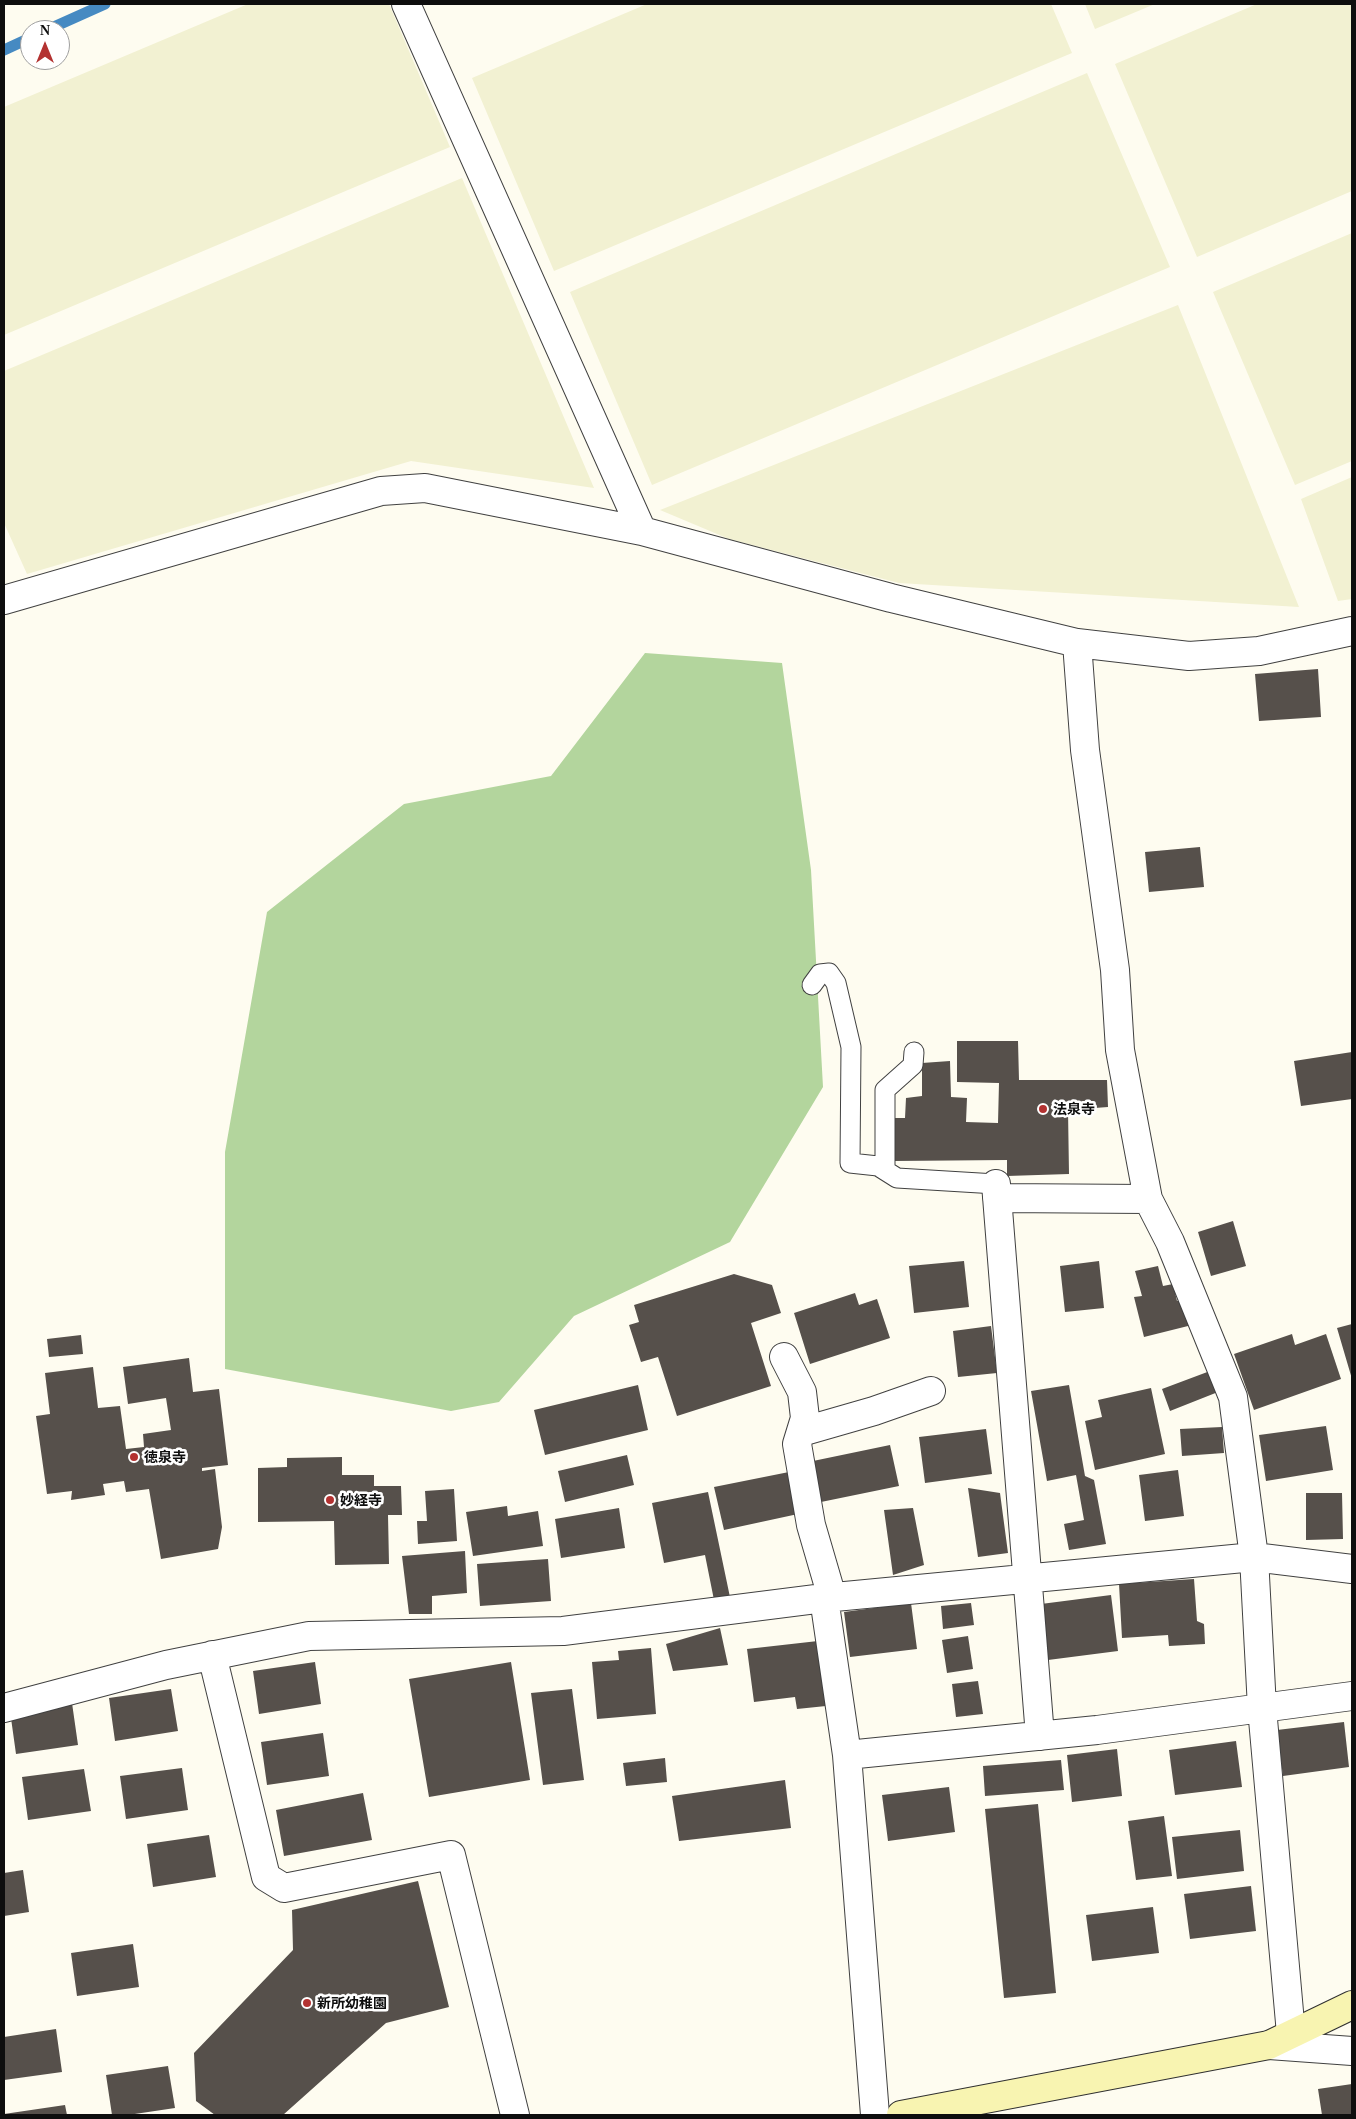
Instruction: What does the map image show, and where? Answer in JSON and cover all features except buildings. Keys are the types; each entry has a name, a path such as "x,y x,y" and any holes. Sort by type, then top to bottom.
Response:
{"street":[{"path":"406,4 642,531"},
{"path":"4,600 380,491 425,488 642,531 891,598 1077,644 1189,656 1259,651 1352,631"},
{"path":"1077,644 1085,750 1115,970 1120,1050 1148,1199 1170,1242 1233,1397 1254,1557 1280,2039"},
{"path":"1040,1736 997,1191 1148,1199"},
{"path":"784,1357 802,1392 805,1418 797,1444 811,1526 828,1598 846,1755 876,2115"},
{"path":"801,1432 874,1412 931,1391"},
{"path":"4,1708 166,1665 309,1636 563,1631 828,1598 1254,1557 1352,1569"},
{"path":"212,1655 266,1877 284,1888 451,1855 515,2115"},
{"path":"846,1755 1040,1736 1352,1696"},
{"path":"901,2115 1280,2039 1352,2004"},
{"path":"1280,2039 1352,2051"}],"lane":[{"path":"812,985 820,974 829,973 836,983 851,1047 850,1163 878,1166 897,1178 997,1191"},
{"path":"885,1170 886,1090 913,1065 914,1052"}],"green space":[{"path":"248,4 389,4 450,147 4,335 4,107"},
{"path":"647,4 1051,4 1072,53 554,271 472,78"},
{"path":"1085,4 1155,4 1095,29"},
{"path":"1257,4 1352,4 1352,191 1197,257 1115,64"},
{"path":"1087,73 1170,267 652,485 570,292"},
{"path":"462,178 594,488 411,461 27,574 4,523 4,371"},
{"path":"1352,233 1352,461 1295,485 1213,292"},
{"path":"1178,305 1299,607 899,583 729,539 660,510"},
{"path":"1352,477 1352,599 1338,601 1301,499"},
{"path":"645,653 782,663 811,870 823,1087 730,1242 574,1316 499,1402 451,1411 225,1369 225,1152 267,912 404,804 551,776"}],"waterway":[{"path":"69,20 105,4"},
{"path":"4,50 20,43"}],"place":[{"name":"法泉寺","path":"1043,1109"},
{"name":"徳泉寺","path":"134,1457"},
{"name":"妙経寺","path":"330,1500"},
{"name":"新所幼稚園","path":"307,2003"}]}
